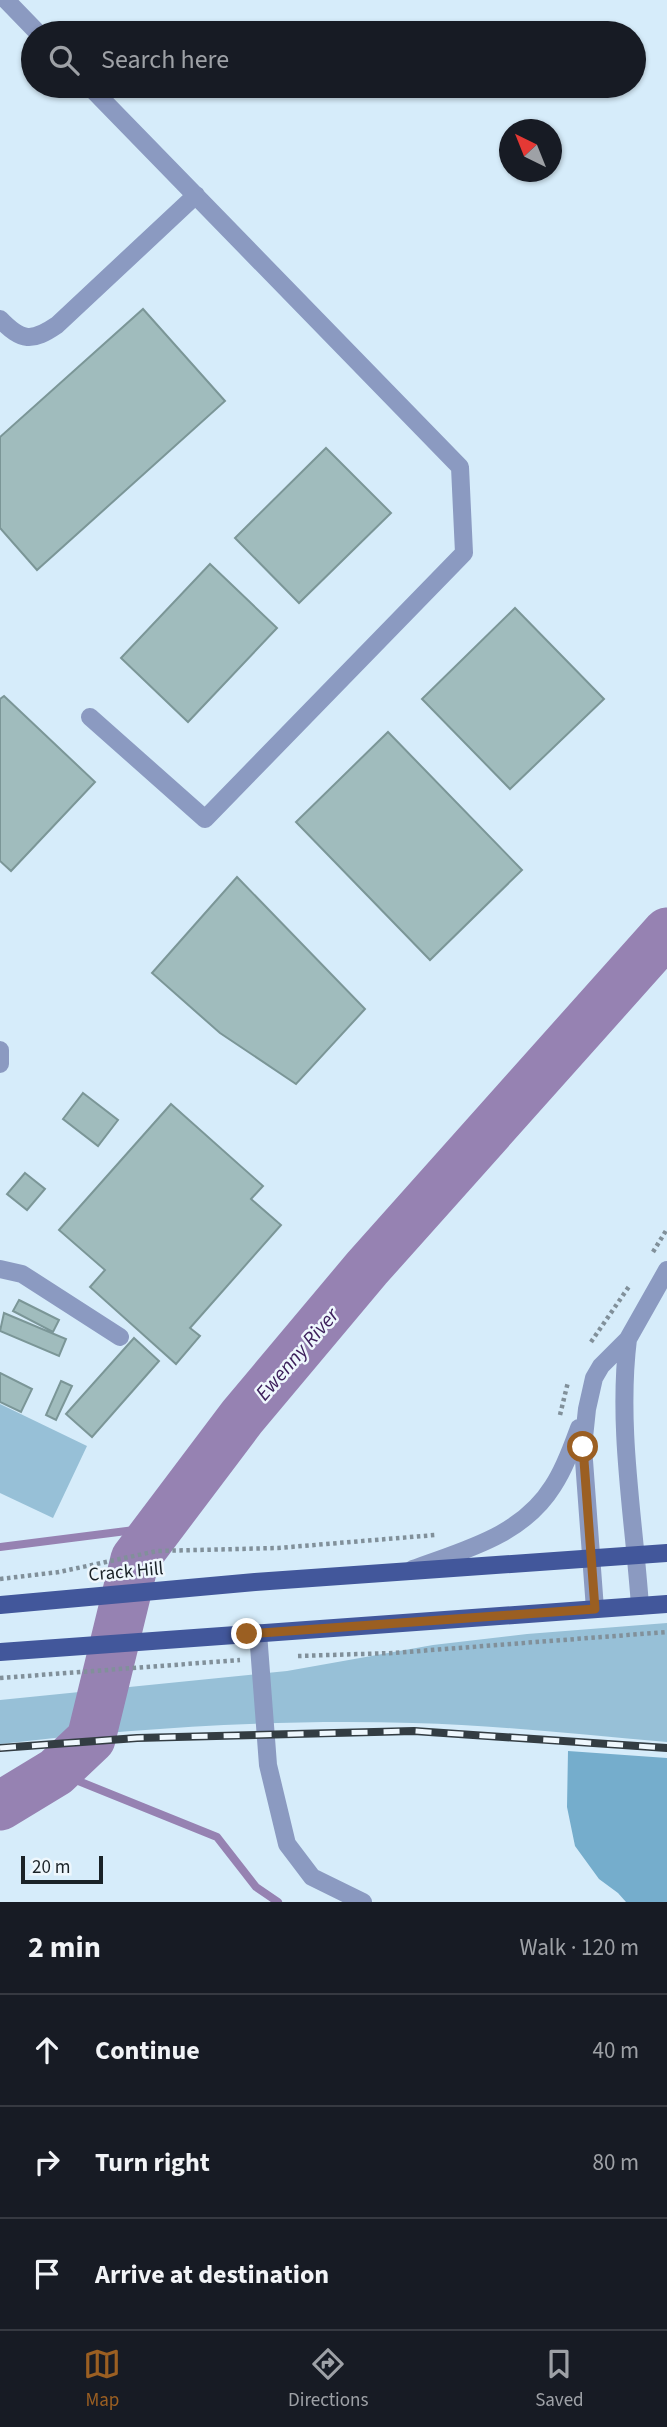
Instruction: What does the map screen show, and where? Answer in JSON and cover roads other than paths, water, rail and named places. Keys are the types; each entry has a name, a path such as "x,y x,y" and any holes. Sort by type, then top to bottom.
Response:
{"main road":[{"name":"Crack Hill","path":"0,1605 255,1582 667,1553"},
{"path":"0,1652 667,1604"}],"street":[{"path":"6,0 26,21"},
{"path":"90,717 205,819 464,553 460,467 101,98"},
{"path":"0,319 20,337 38,338 57,325 195,195"},
{"path":"0,1050 0,1064"},
{"path":"0,1269 22,1274 120,1337"},
{"path":"595,1609 583,1447 587,1409 594,1378 601,1366 628,1339 667,1270"},
{"path":"628,1339 624,1426 640,1606"},
{"path":"407,1572 487,1541 513,1528 527,1517 543,1502 554,1485 587,1409"},
{"path":"253,1633 260,1657 268,1765 287,1844 312,1877 363,1902"}],"waterway":[{"name":"Ewenny River","path":"0,1806 56,1772 91,1739 135,1559 242,1417 367,1268 667,932"},
{"path":"0,1547 158,1527"},
{"path":"56,1772 217,1837 256,1887 278,1902"}],"railway":[{"path":"0,1748 137,1738 414,1731 667,1748"}]}
